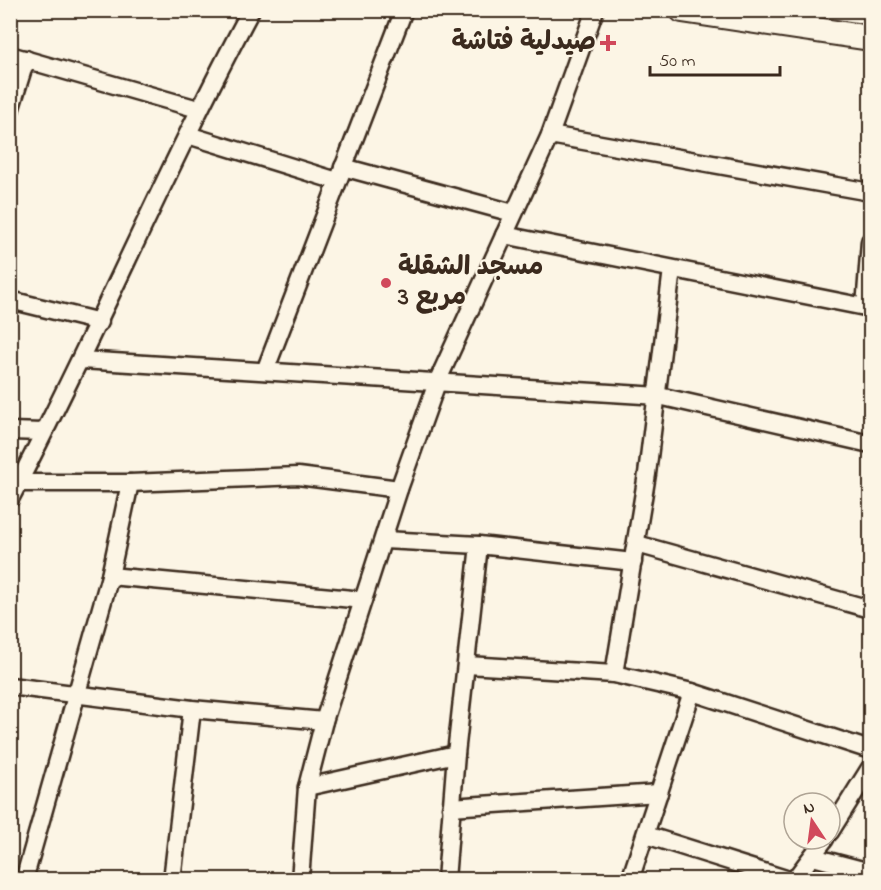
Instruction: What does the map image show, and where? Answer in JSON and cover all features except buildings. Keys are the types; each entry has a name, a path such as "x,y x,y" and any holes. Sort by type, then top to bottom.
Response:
{"street":[{"path":"10,499 100,322 198,109 250,10"},
{"path":"265,371 404,10"},
{"path":"300,879 307,788 324,721 399,489 438,380 550,135 595,10"},
{"path":"682,10 783,18 870,39"},
{"path":"10,111 18,57 198,109"},
{"path":"188,135 340,174 513,213"},
{"path":"550,135 870,192"},
{"path":"504,235 868,308 870,241"},
{"path":"614,674 637,544 658,396 672,269"},
{"path":"10,300 100,322"},
{"path":"81,360 438,380 658,396 870,444"},
{"path":"10,431 43,432"},
{"path":"19,483 130,483 298,476 399,489"},
{"path":"24,879 110,576 130,483"},
{"path":"384,540 479,545 633,562"},
{"path":"637,544 870,609"},
{"path":"446,879 456,754 479,545"},
{"path":"110,576 363,600"},
{"path":"466,665 614,674 692,692 870,750"},
{"path":"10,686 192,709 324,721"},
{"path":"630,879 692,692"},
{"path":"172,879 192,709"},
{"path":"307,788 456,754"},
{"path":"842,813 870,768"},
{"path":"451,807 659,793"},
{"path":"646,835 789,879"},
{"path":"794,879 817,851"},
{"path":"813,857 870,872"}],"place":[{"name":"صيدلية فتاشة","path":"608,43"},
{"name":"مسجد الشقلة مربع 3","path":"386,283"}]}
